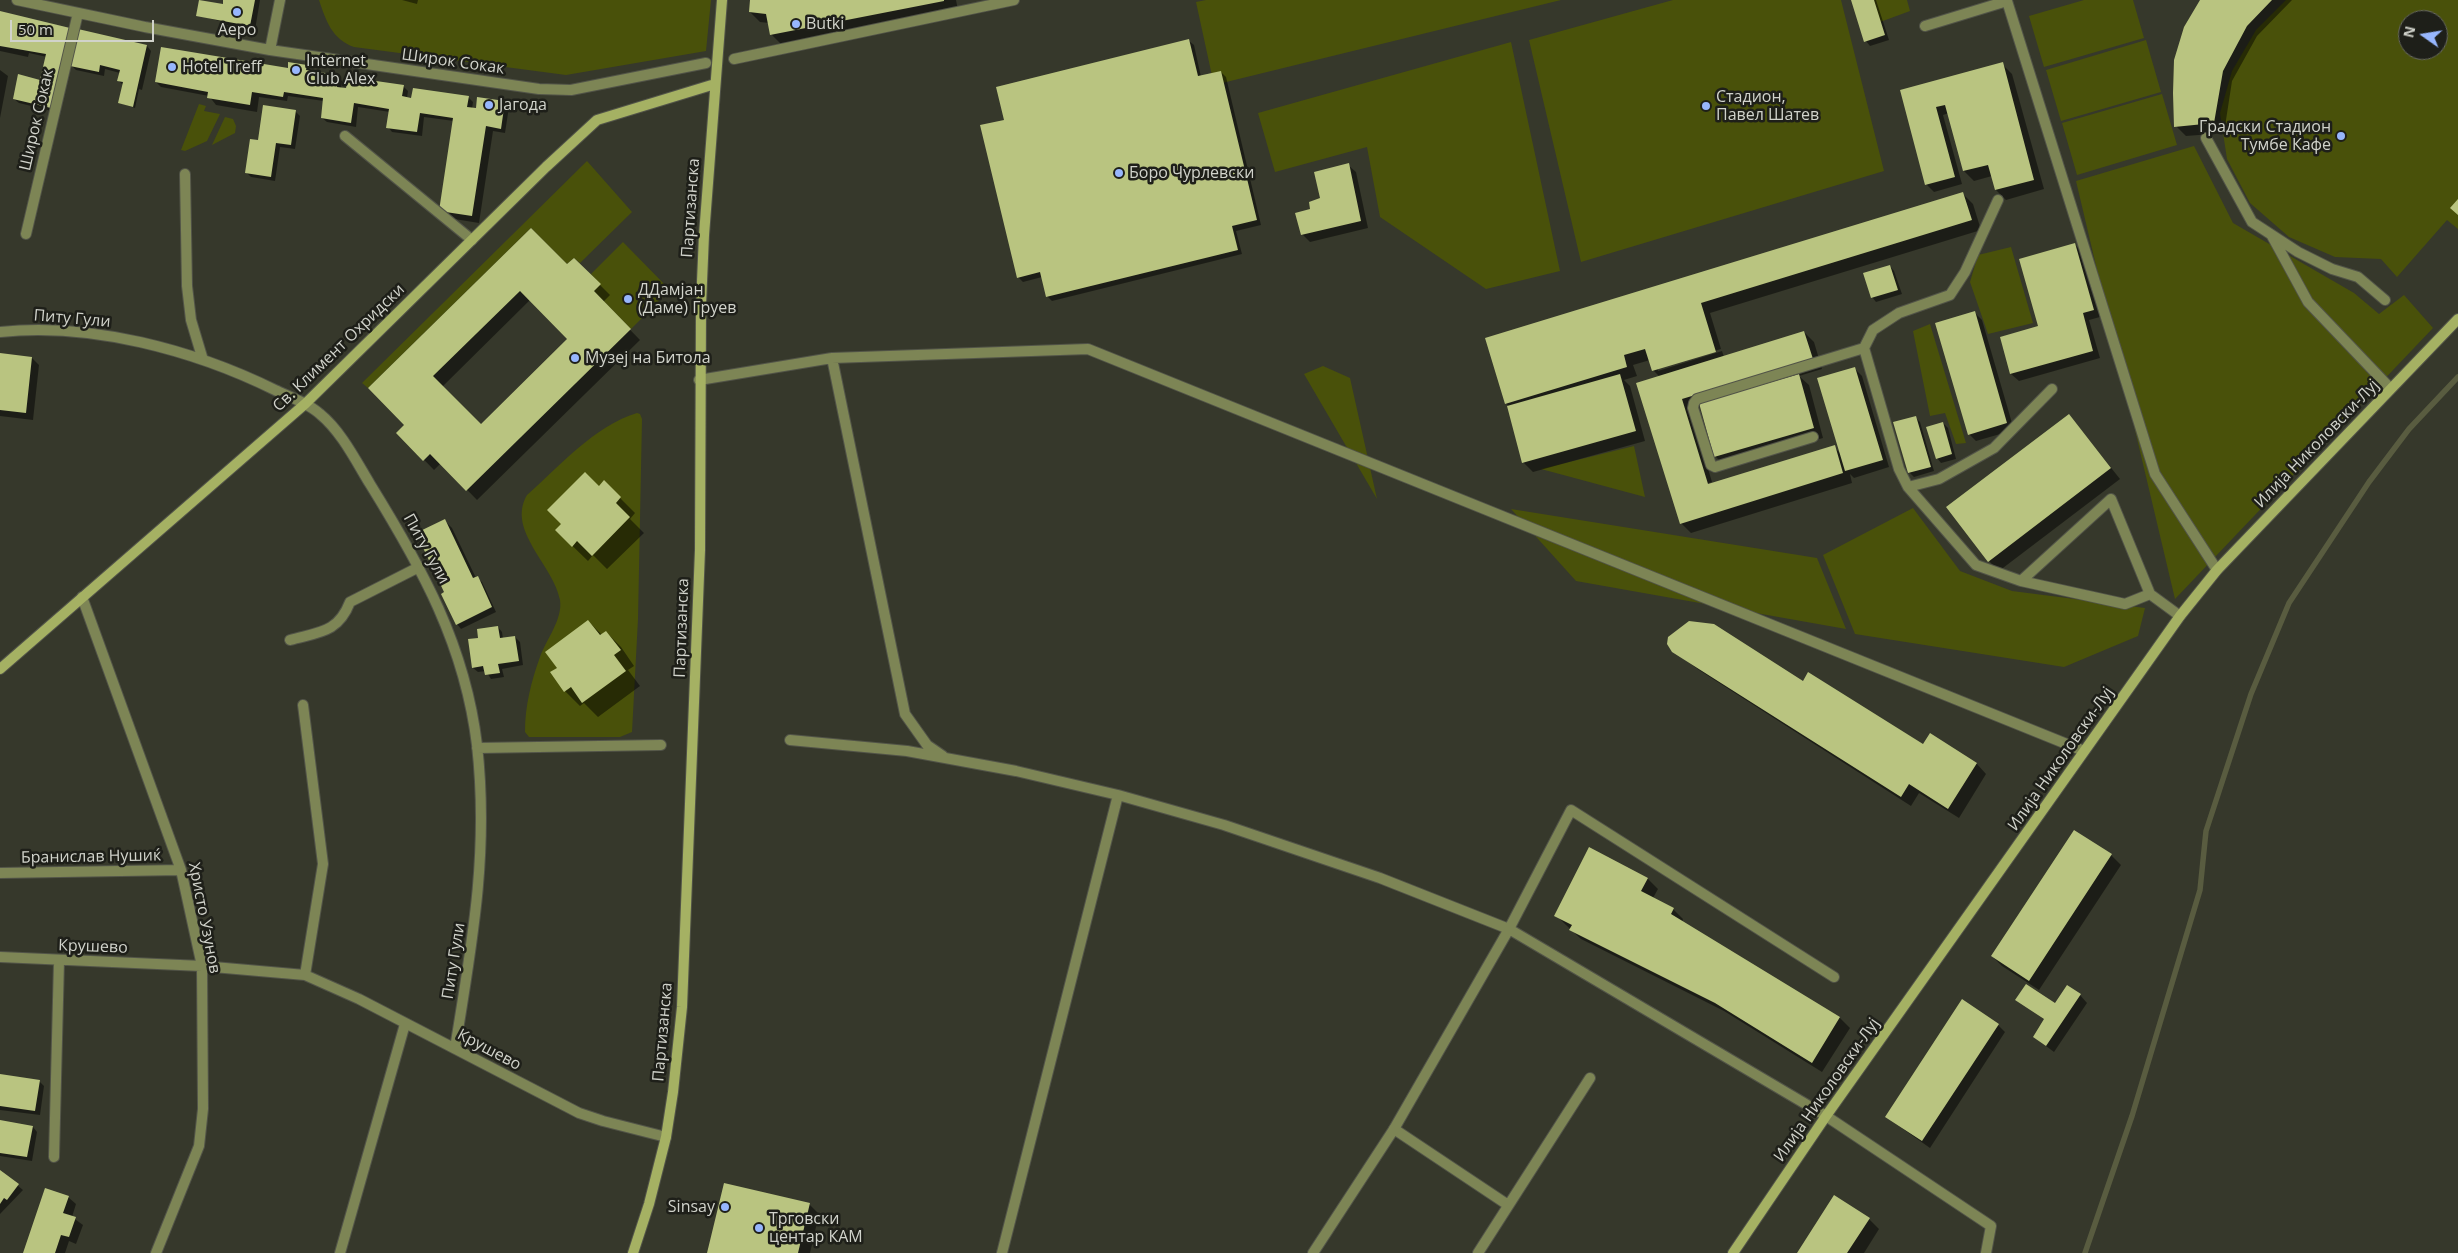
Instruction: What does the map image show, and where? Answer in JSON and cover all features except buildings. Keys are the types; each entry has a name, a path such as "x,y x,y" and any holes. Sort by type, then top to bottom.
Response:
{"street":[{"name":"Широк Сокак","path":"16,0 270,50 539,89 563,90 706,63"},
{"path":"270,50 280,0"},
{"name":"Партизанска","path":"634,1253 666,1137 678,1053 685,954 700,550 699,380 704,235 722,0"},
{"path":"734,59 1014,0"},
{"path":"1925,26 2007,1 2155,474 2217,570"},
{"name":"Широк Сокак","path":"26,234 78,13"},
{"name":"Св. Климент Охридски","path":"0,669 305,404 597,120 715,84"},
{"path":"345,136 472,240"},
{"path":"2206,138 2252,222 2332,269 2358,277 2385,300"},
{"path":"185,174 187,286 190,320 203,360"},
{"path":"1998,200 1965,272 1950,295 1899,313 1873,330 1864,348 1899,469 1908,487 1976,565 2021,581 2125,604 2150,594"},
{"path":"2271,234 2308,302 2390,388"},
{"name":"Илија Николовски-Луј","path":"1733,1253 1826,1116 2180,616 2217,570 2458,319"},
{"name":"Питу Гули","path":"0,332 47,329 98,334 203,360 240,374 305,404 328,421 397,526 449,629 474,721 481,825 480,888 455,1048"},
{"path":"1813,437 1715,466 1711,465 1693,408 1694,403 1697,399 1864,348"},
{"path":"699,380 832,358 1088,349 2084,752"},
{"path":"832,358 905,714 927,745 946,758"},
{"path":"1908,487 1938,479 1994,448 2052,388"},
{"path":"2021,581 2111,500 2150,594 2180,616"},
{"path":"290,640 333,628 346,613 350,602 418,567"},
{"name":"Христо Узунов","path":"82,596 182,870 202,966 203,1109 198,1146 156,1253"},
{"path":"303,705 322,864 305,975"},
{"path":"790,740 907,751 1016,771 1118,794 1224,825 1380,878 1509,928 1826,1116 1991,1226 1986,1253"},
{"path":"477,748 661,745"},
{"path":"1002,1253 1118,794"},
{"path":"1313,1253 1394,1129 1509,928 1571,810 1834,977"},
{"name":"Бранислав Нушиќ","path":"0,873 182,870"},
{"name":"Крушево","path":"0,957 202,966 305,975 359,999 579,1113 666,1137"},
{"path":"54,1157 59,961"},
{"path":"340,1253 405,1024"},
{"path":"1478,1253 1590,1078"},
{"path":"1394,1129 1508,1206"}],"green space":[{"path":"319,0 711,0 706,51 566,75 354,47 346,44 335,34 327,22"},
{"path":"1206,0 1561,0 1214,85 1196,2"},
{"name":"Стадион, Павел Шатев","path":"1673,0 1841,0 1884,171 1581,262 1529,40"},
{"path":"1865,0 1907,0 1910,11 1872,25"},
{"path":"2084,0 2133,0 2144,38 2044,67 2029,16"},
{"name":"Градски Стадион Тумбе Кафе","path":"2286,0 2458,0 2458,229 2447,220 2397,277 2381,259 2335,257 2289,237 2250,203 2227,159 2220,113 2232,71 2256,30"},
{"path":"2146,40 2161,92 2061,121 2046,70"},
{"path":"1511,42 1560,271 1486,289 1380,217 1367,147 1275,172 1258,113"},
{"path":"2162,94 2177,145 2077,175 2062,123"},
{"path":"199,104 206,106 204,111 220,114 207,141 185,151 181,150"},
{"path":"225,117 233,119 236,126 235,133 212,145"},
{"path":"2194,146 2233,223 2354,293 2379,314 2404,295 2433,328 2175,599 2076,181"},
{"path":"587,161 632,212 580,263 574,258 567,264 531,228 368,388 362,383"},
{"path":"623,242 670,290 631,329 594,291 600,284 591,274"},
{"path":"2011,247 2033,323 1988,334 1970,282 1978,255"},
{"path":"1930,324 1966,443 1956,444 1945,413 1930,416 1913,331"},
{"path":"1323,366 1350,378 1377,499 1304,374"},
{"path":"637,413 640,414 642,419 638,619 632,732 620,737 529,737 525,732 525,722 531,685 540,657 557,622 560,600 556,587 527,535 522,522 522,508 527,495 578,448 606,427"},
{"path":"1634,446 1645,497 1541,469"},
{"path":"1913,508 1960,571 2012,591 2145,608 2138,636 2064,667 1855,634 1823,555"},
{"path":"1511,509 1817,558 1846,629 1576,581"}],"waterway":[{"path":"2085,1253 2132,1116 2200,890 2206,831 2251,694 2289,603 2369,482 2409,429 2458,377"}],"place":[{"name":"Аеро","path":"237,12"},
{"name":"Butki","path":"796,24"},
{"name":"Hotel Treff","path":"172,67"},
{"name":"Internet Club Alex","path":"296,70"},
{"name":"Јагода","path":"489,105"},
{"name":"Стадион, Павел Шатев","path":"1706,106"},
{"name":"Градски Стадион Тумбе Кафе","path":"2341,136"},
{"name":"Боро Чурлевски","path":"1119,173"},
{"name":"ДДамјан (Даме) Груев","path":"628,299"},
{"name":"Музеј на Битола","path":"575,358"},
{"name":"Sinsay","path":"725,1207"},
{"name":"Трговски центар КАМ","path":"759,1228"}]}
